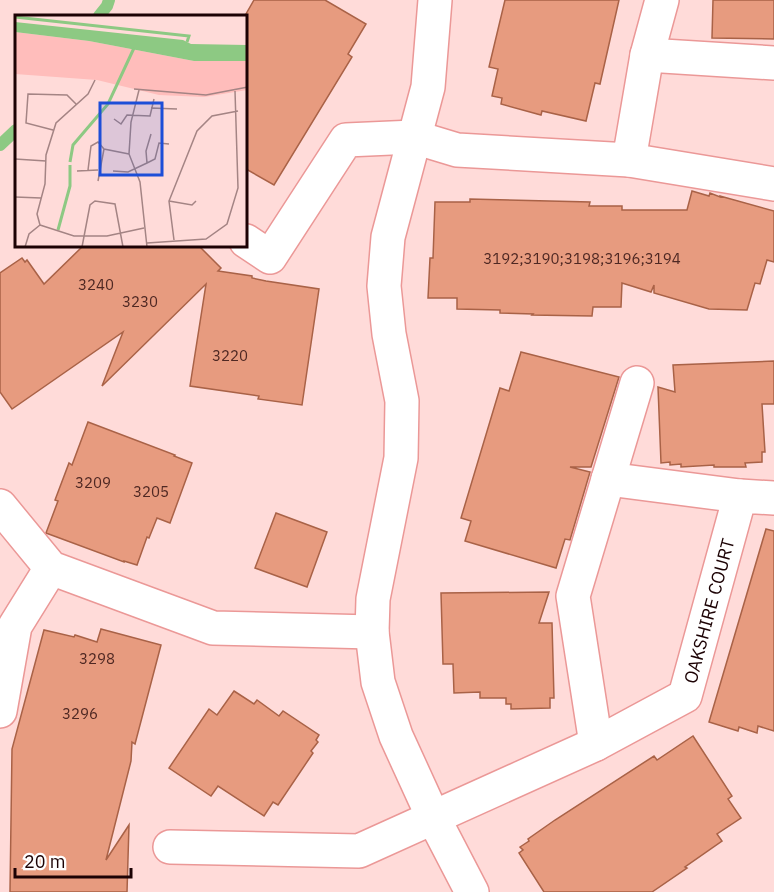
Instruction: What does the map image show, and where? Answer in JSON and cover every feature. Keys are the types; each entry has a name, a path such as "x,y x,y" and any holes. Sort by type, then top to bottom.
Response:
{"lane":[{"path":"435,0 428,87 388,237 384,286 389,334 402,402 401,458 373,599 372,632 378,682 396,736 433,817 472,892"},
{"path":"629,160 647,55 662,0"},
{"path":"647,55 774,63"},
{"path":"248,242 270,256 346,140 414,137 457,150 629,160 774,184"},
{"path":"596,744 573,596 637,383"},
{"path":"608,479 740,496 774,498"},
{"name":"OAKSHIRE COURT","path":"170,847 359,851 596,744 686,696 740,496"},
{"path":"0,506 51,568 213,628 372,632"},
{"path":"0,711 15,626 51,568"}],"building":[{"path":"254,0 325,0 366,24 348,54 352,57 274,185 248,170 248,15 246,14"},
{"path":"505,0 619,0 600,84 595,83 586,121 542,111 541,115 501,104 502,98 492,96 498,69 489,67"},
{"path":"713,0 774,0 774,39 712,38"},
{"path":"692,191 709,196 710,193 774,211 774,262 767,260 760,284 755,283 747,310 709,309 654,293 654,285 651,292 622,283 621,307 593,307 592,316 532,315 500,313 500,310 457,309 457,298 428,298 430,258 433,258 435,202 470,202 470,199 590,202 589,206 622,206 622,210 687,210"},
{"path":"81,248 201,248 221,268 218,271 319,289 302,405 190,386 206,284 102,386 123,332 12,409 0,392 0,273 22,258 25,262 27,260 44,284"},
{"path":"521,352 619,377 591,467 570,467 590,472 570,540 565,539 556,568 465,541 471,521 461,518 500,388 509,391"},
{"path":"774,361 774,404 762,404 765,452 762,452 762,462 745,463 746,467 714,467 714,465 681,467 681,464 661,463 658,387 675,392 673,365"},
{"path":"88,422 192,463 170,523 157,518 137,565 46,533 69,463 72,465"},
{"path":"276,513 327,532 307,587 255,568"},
{"path":"766,529 774,531 774,731 758,726 757,733 739,727 738,731 709,722"},
{"path":"549,592 539,623 552,623 554,698 550,698 550,708 511,709 511,704 506,704 506,698 480,698 480,692 454,693 453,664 443,664 441,593"},
{"path":"101,629 161,645 135,744 132,742 131,761 106,860 129,825 127,892 10,892 12,749 44,630 74,637 75,635 97,642"},
{"path":"234,691 254,704 257,700 279,716 283,711 319,735 316,740 318,742 311,751 313,753 278,805 273,802 264,816 218,786 211,796 169,768 209,709 217,715"},
{"path":"693,736 732,796 728,799 741,818 717,834 722,841 652,892 544,892 519,853 523,850 520,847 555,820 654,756 657,760"}],"waterway":[{"path":"100,15 109,0"},
{"path":"0,145 15,131"}]}
